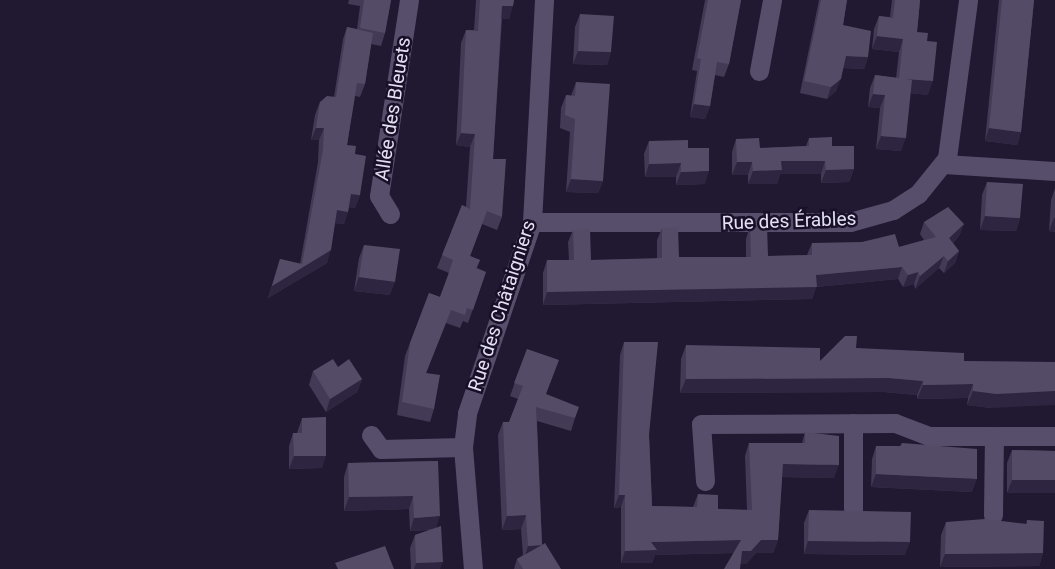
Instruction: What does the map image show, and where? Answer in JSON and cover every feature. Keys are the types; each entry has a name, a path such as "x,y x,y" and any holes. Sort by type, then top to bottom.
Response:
{"street":[{"name":"Allée des Bleuets","path":"390,214 379,197 409,0"},
{"name":"Rue des Châtaigniers","path":"473,569 463,447 467,413 532,222 544,0"},
{"path":"759,71 772,0"},
{"name":"Rue des Érables","path":"532,222 850,222 907,203 944,164 952,137 968,0"},
{"path":"944,164 1055,171"},
{"path":"853,423 853,509"},
{"path":"705,481 701,424 895,423 929,436 1055,436"},
{"path":"371,435 381,449 463,447"},
{"path":"993,515 994,436"}],"building":[{"path":"364,0 391,0 385,33 360,28"},
{"path":"480,0 514,0 513,6 502,6 493,159 506,159 502,217 487,211 470,256 480,260 476,268 486,272 473,310 467,308 465,315 451,310 426,373 440,375 434,409 402,402 410,343 429,293 440,297 453,260 442,255 462,205 470,209 475,134 461,133 466,30 478,31"},
{"path":"708,0 741,0 729,64 717,62 710,106 694,104 701,59 697,58"},
{"path":"821,0 847,0 843,25 871,31 868,57 846,56 841,79 831,87 804,81"},
{"path":"895,0 920,0 917,32 928,33 927,41 937,42 933,81 906,79 912,80 906,138 881,136 885,95 873,94 875,75 899,78 903,39 877,36 879,16 893,18"},
{"path":"1002,0 1034,0 1021,132 989,128"},
{"path":"580,14 614,16 611,52 578,51"},
{"path":"347,27 373,33 365,84 357,83 347,145 356,146 355,154 366,156 360,195 351,194 348,212 337,210 331,250 272,286 280,259 302,264 323,150 324,128 316,128 320,102 327,96 336,97"},
{"path":"576,82 610,84 603,181 571,179 575,119 565,115 566,95 575,96"},
{"path":"832,137 832,146 854,146 854,169 826,170 825,161 781,161 782,170 753,171 752,162 737,162 736,139 759,138 760,148 809,146 809,138"},
{"path":"688,140 688,148 709,148 709,171 681,172 681,163 649,164 649,141"},
{"path":"987,182 1023,184 1020,218 985,216"},
{"path":"948,207 964,224 949,238 959,251 948,261 944,256 920,276 918,272 908,275 902,267 816,275 817,287 547,292 547,260 574,260 573,230 590,229 591,260 662,258 662,228 678,227 679,257 751,257 750,226 767,226 768,256 812,255 812,243 862,242 895,234 899,247 936,237 924,222"},
{"path":"364,245 400,249 395,282 359,277"},
{"path":"845,336 857,336 856,348 964,353 964,361 1055,362 1055,391 996,394 973,391 973,384 923,385 923,381 889,378 686,379 686,345 820,348 820,361"},
{"path":"624,342 658,342 649,435 652,506 697,507 698,494 718,495 718,509 752,510 749,443 805,443 805,432 839,436 839,465 783,464 778,540 761,540 751,551 742,551 740,569 724,569 741,540 651,542 657,550 625,551 625,495 619,495"},
{"path":"527,349 559,360 546,394 579,407 575,418 536,407 542,545 528,546 526,515 507,516 503,422 509,422 523,386 514,383"},
{"path":"333,359 338,367 349,359 362,379 330,399 313,371"},
{"path":"326,417 326,456 294,456 293,433 302,433 302,418"},
{"path":"902,443 977,449 977,479 876,474 876,446 901,446"},
{"path":"1012,450 1055,451 1055,480 1012,480"},
{"path":"438,461 440,516 414,518 413,496 349,497 348,463"},
{"path":"809,510 911,512 910,542 808,541"},
{"path":"985,519 1027,524 1027,520 1044,521 1043,553 945,554 946,522"},
{"path":"441,526 443,562 416,563 415,535"},
{"path":"545,543 561,569 523,569 517,559"},
{"path":"385,546 394,569 338,569 335,563"}]}
